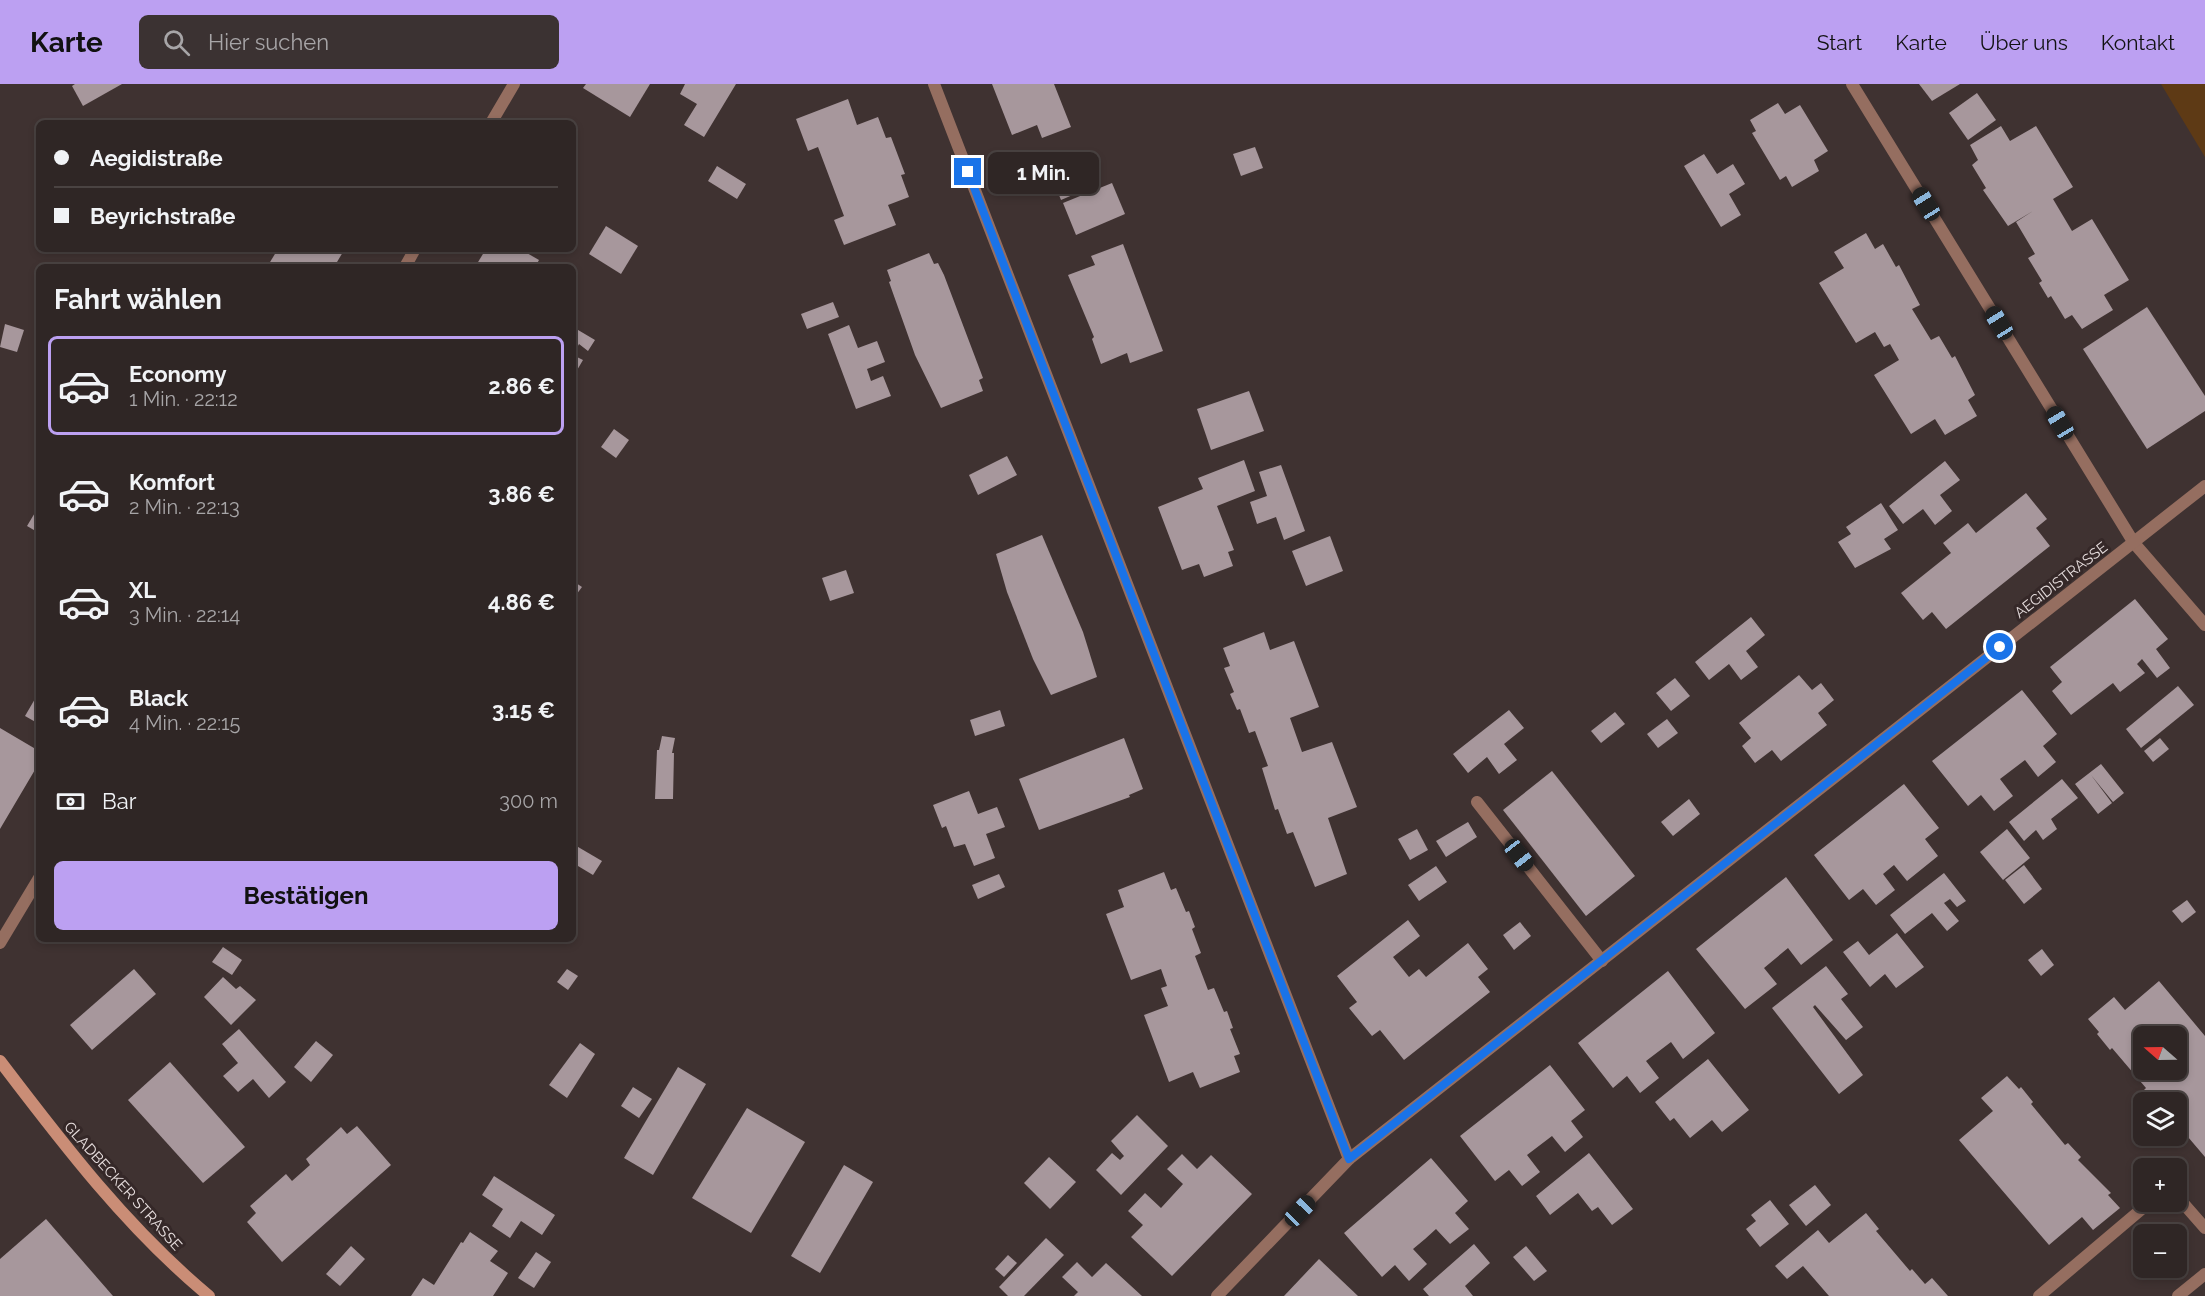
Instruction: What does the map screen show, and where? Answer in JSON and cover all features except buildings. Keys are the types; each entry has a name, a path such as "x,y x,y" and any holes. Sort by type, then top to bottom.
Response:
{"main road":[{"name":"GLADBECKER STRASSE","path":"0,1061 71,1155 180,1272 209,1296"}],"street":[{"path":"493,120 514,84"},
{"path":"934,84 1349,1159"},
{"path":"1852,84 2134,543 2205,624"},
{"name":"AEGIDISTRASSE","path":"1217,1296 1349,1159 2205,486"},
{"path":"1478,801 1602,961"},
{"path":"0,943 36,883"},
{"path":"2187,1208 2205,1228"},
{"path":"2039,1296 2138,1212"},
{"path":"2178,1296 2205,1274"}],"shaded area":[{"path":"2161,84 2205,84 2205,157"}],"route":[{"path":"968,172 1349,1159 2000,647"}]}
